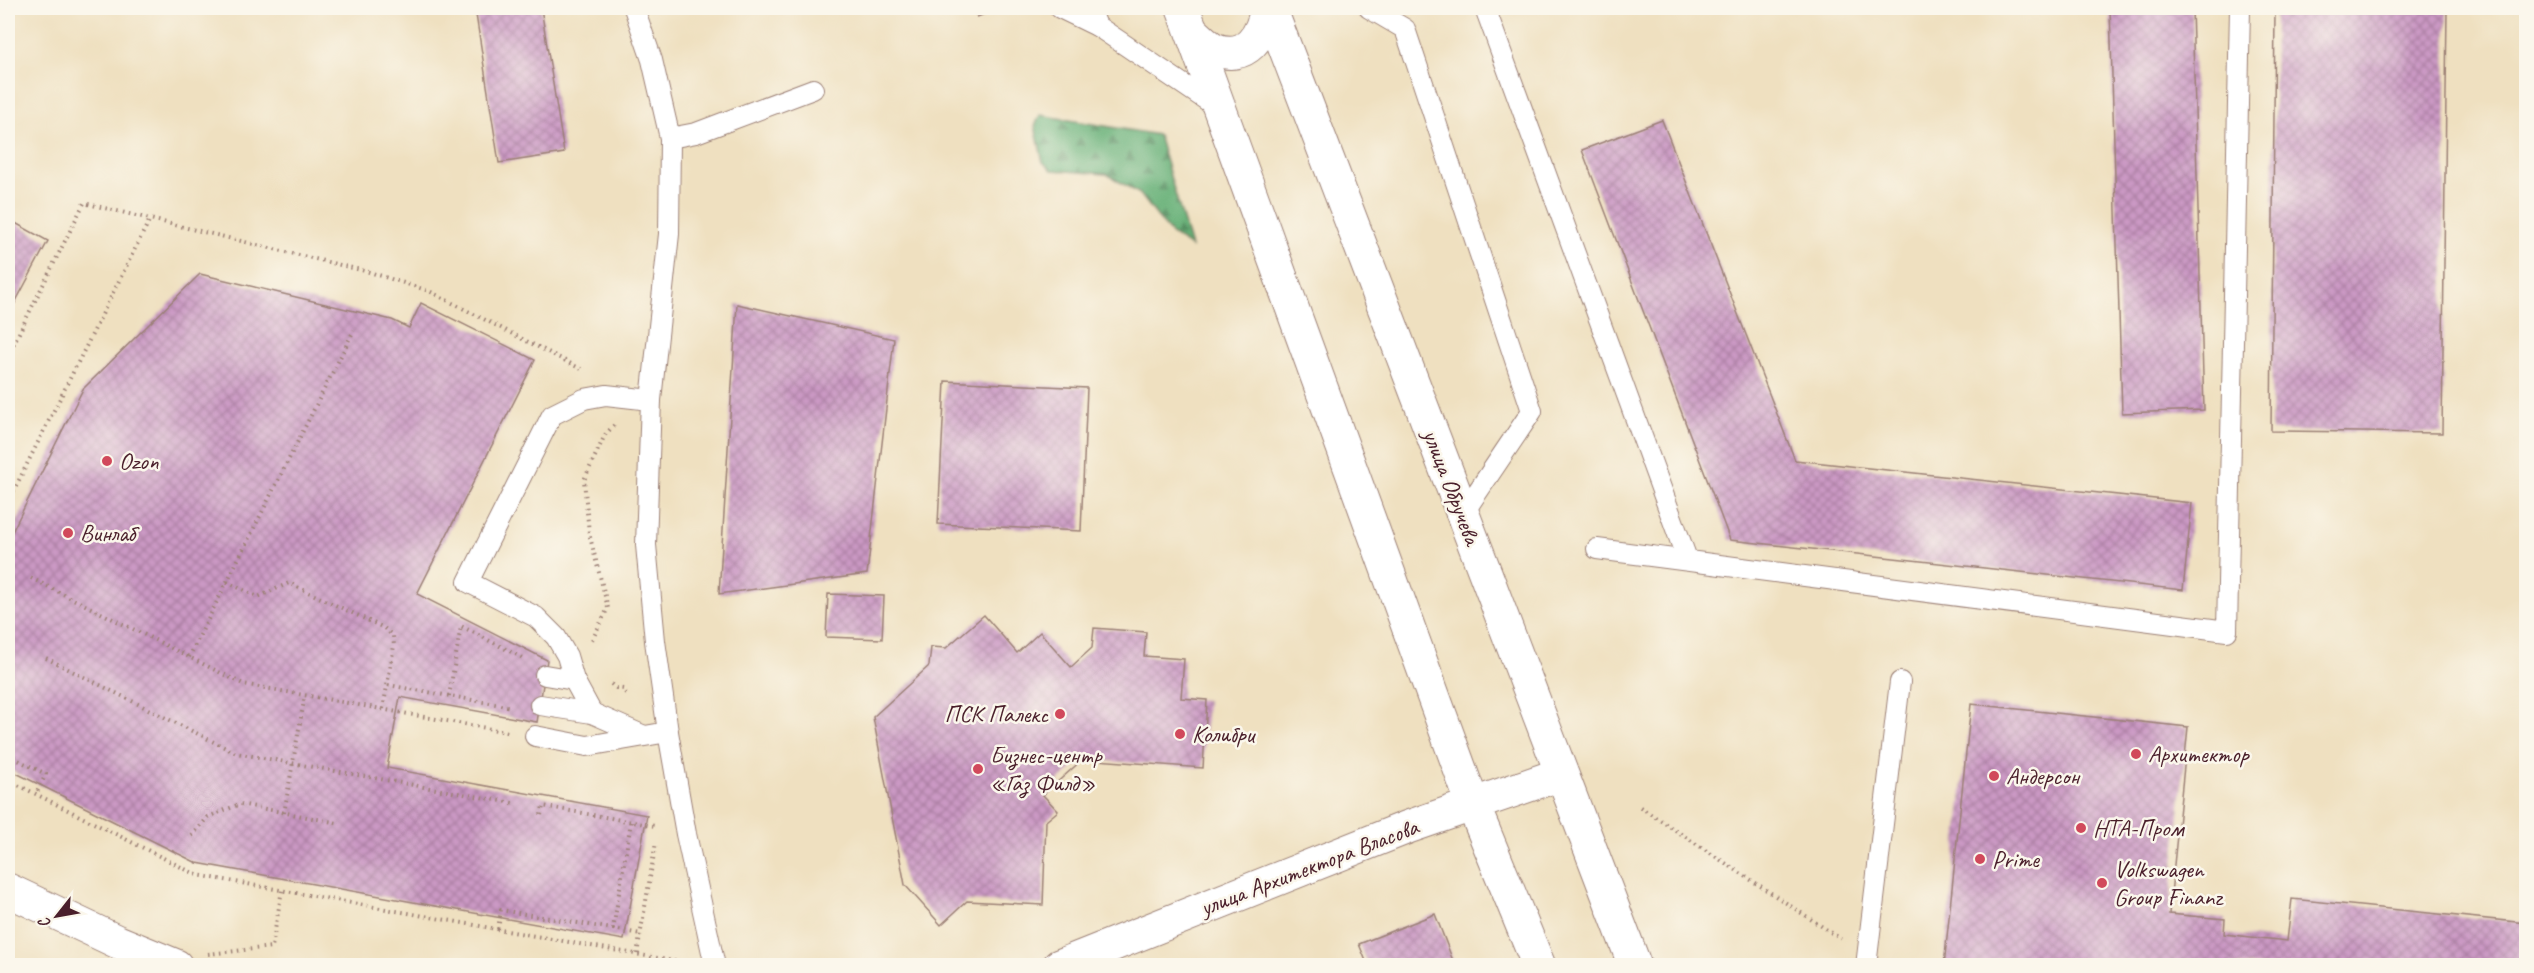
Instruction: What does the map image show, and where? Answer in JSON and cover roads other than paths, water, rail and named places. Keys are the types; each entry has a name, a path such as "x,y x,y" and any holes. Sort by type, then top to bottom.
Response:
{"main road":[{"path":"1187,19 1213,48 1231,52 1252,44 1260,34 1268,8"},
{"name":"улица Обручева","path":"1268,8 1635,966"},
{"path":"1187,19 1473,805 1539,966"},
{"name":"улица Архитектора Власова","path":"1059,966 1397,832 1560,774"},
{"path":"8,890 118,942 176,966"}],"lane":[{"path":"634,8 652,60 670,138 669,234 651,400 646,545 655,641 668,732 686,834 715,966"},
{"path":"1060,8 1094,17 1220,109"},
{"path":"1369,8 1405,29 1532,411 1462,514"},
{"path":"1485,8 1688,559"},
{"path":"1597,549 1688,559 2227,631 2240,8"},
{"path":"670,138 696,133 813,89"},
{"path":"592,713 574,680 567,656 556,637 536,617 468,582 552,415 584,399 606,395 651,400"},
{"path":"545,675 574,680"},
{"path":"1866,961 1900,682"},
{"path":"540,705 592,713 642,735"},
{"path":"535,736 587,746 668,732"}],"place":[{"name":"Ozon","path":"107,461"},
{"name":"Винлаб","path":"68,533"},
{"name":"ПСК Палекс","path":"1060,714"},
{"name":"Колибри","path":"1180,734"},
{"name":"Архитектор","path":"2136,754"},
{"name":"Бизнес-центр «Газ Филд»","path":"978,769"},
{"name":"Андерсон","path":"1994,776"},
{"name":"НТА-Пром","path":"2081,828"},
{"name":"Prime","path":"1980,859"},
{"name":"Volkswagen Group Finanz","path":"2102,883"}]}
